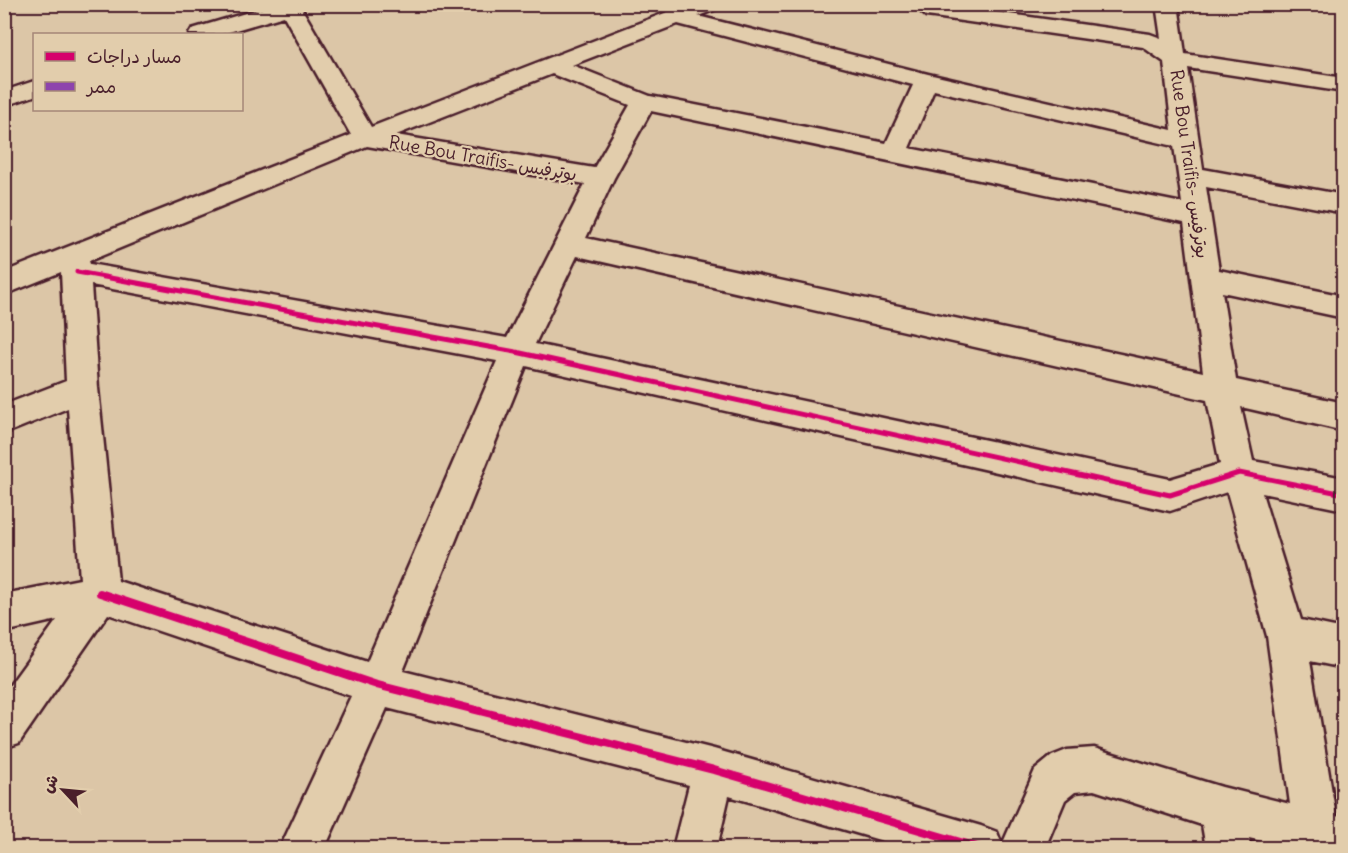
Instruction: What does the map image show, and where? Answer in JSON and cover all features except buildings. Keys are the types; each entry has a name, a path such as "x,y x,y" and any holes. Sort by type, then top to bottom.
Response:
{"street":[{"path":"4,284 76,264 365,138 709,4"},
{"name":"Rue Bou Traifis- بوترفيس","path":"922,4 934,10 1149,41 1174,59 1193,176 1221,388"},
{"path":"1167,4 1174,59 1344,85"},
{"path":"203,33 289,6 365,138"},
{"path":"678,17 926,81 1187,141"},
{"path":"553,66 644,102 1198,216"},
{"path":"894,153 926,81"},
{"path":"4,99 33,88"},
{"path":"302,849 376,686 516,352 601,178 644,102"},
{"name":"Rue Bou Traifis- بوترفيس","path":"365,138 601,178"},
{"path":"1193,176 1344,204"},
{"path":"569,244 1344,417"},
{"path":"76,264 516,352 1170,495 1239,473 1344,494"},
{"path":"4,728 100,594 82,388 76,264"},
{"path":"1207,278 1344,307"},
{"path":"4,420 82,388"},
{"path":"1023,849 1050,785 1067,771 1094,769 1225,829 1330,838 1286,636 1239,473 1221,388"},
{"path":"4,613 100,594 376,686 714,770 981,849"},
{"path":"1286,636 1344,649"},
{"path":"695,849 714,770"}],"marked path":[{"path":"4,86 10,97"}],"cycle path":[{"path":"77,272 516,352 1170,495 1239,473 1344,494"},
{"path":"100,593 377,685 714,770 981,848"}]}
